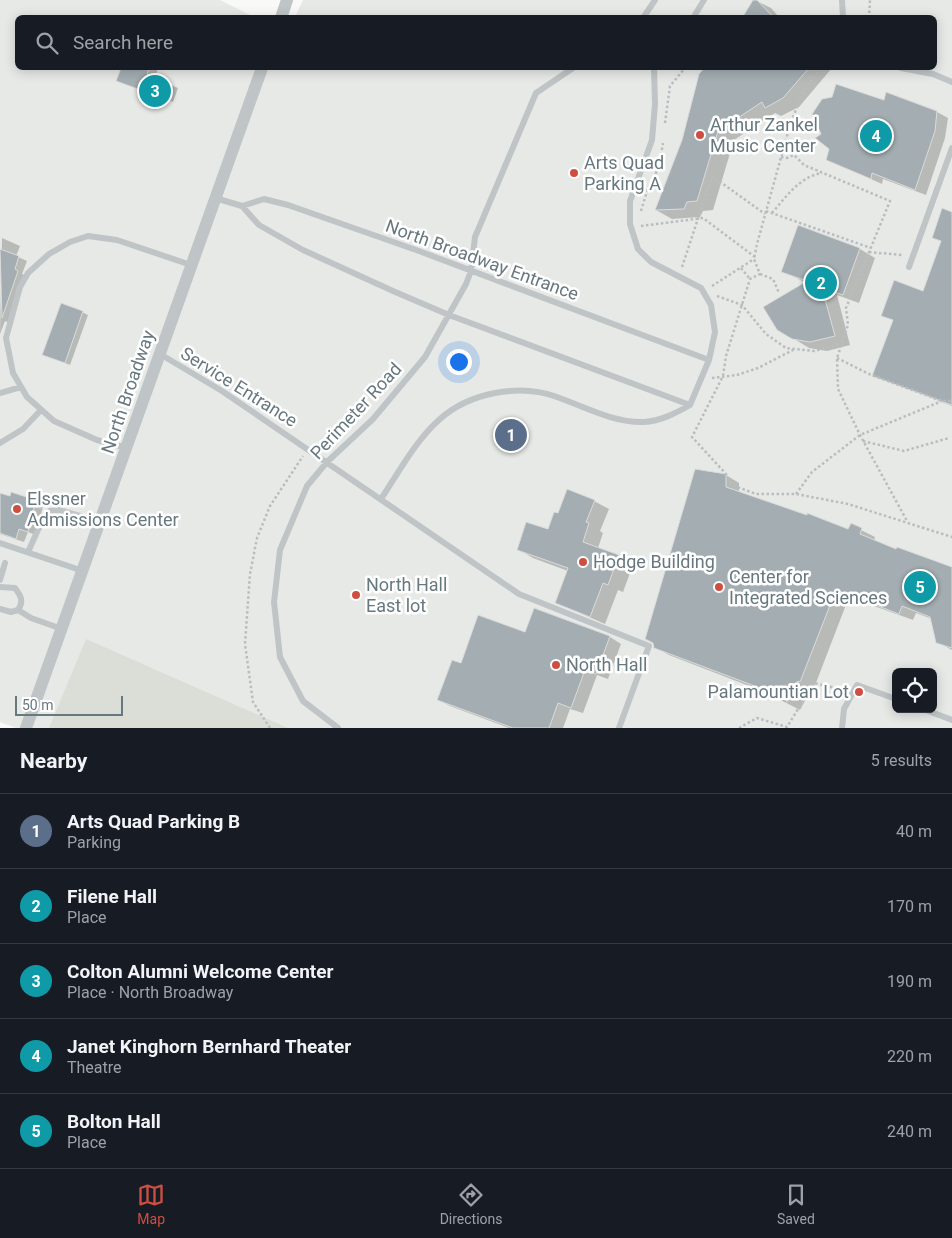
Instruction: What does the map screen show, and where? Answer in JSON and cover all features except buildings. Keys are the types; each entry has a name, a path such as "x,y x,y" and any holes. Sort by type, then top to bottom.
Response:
{"street":[{"path":"281,15 287,0"},
{"name":"North Broadway","path":"26,728 261,70"}],"lane":[{"path":"645,15 655,0"},
{"path":"694,15 704,0"},
{"path":"842,0 843,15"},
{"name":"Perimeter Road","path":"338,728 303,701 280,657 274,602 280,550 307,486 327,462 373,419 425,357 471,271 475,237 536,93 570,70"},
{"path":"381,499 419,443 440,420 461,404 491,394 521,390 554,396 619,420 644,422 664,418 690,405 709,360 716,332 711,305 701,288 650,262 638,249 630,224 630,201 652,140 655,104 654,70"},
{"path":"911,70 933,74 952,82"},
{"path":"909,268 952,148"},
{"path":"215,198 242,206 259,225 303,250 449,315 690,405"},
{"name":"North Broadway Entrance","path":"242,206 264,199 288,205 709,360"},
{"path":"127,448 97,440 54,421 27,397 13,373 6,338 20,287 28,273 49,254 70,242 88,236 117,240 190,265"},
{"name":"Service Entrance","path":"160,354 222,391 519,594 649,646 619,728"},
{"path":"0,393 21,387"},
{"path":"0,443 23,429 41,410"},
{"path":"28,552 42,521 49,511 59,510 101,522"},
{"path":"0,543 83,571"},
{"path":"0,580 5,563"},
{"path":"0,587 15,588 21,596 21,605 18,610 11,612 0,609"},
{"path":"18,610 31,618 62,629"},
{"path":"842,728 844,709 857,685 892,698"},
{"path":"934,713 952,720"}],"path":[{"path":"869,15 870,0"},
{"path":"665,125 670,86 683,70"},
{"path":"760,274 755,258 781,151 803,91 819,70"},
{"path":"643,232 640,226 641,210 659,167 664,134"},
{"path":"781,157 787,158 794,155 804,165 890,201 846,308 848,325 836,358 838,389 863,441 908,522"},
{"path":"772,213 796,185 812,175 824,172"},
{"path":"679,276 712,176 766,212 871,248"},
{"path":"640,226 703,218 755,258"},
{"path":"869,252 913,256"},
{"path":"712,286 755,258"},
{"path":"674,264 690,270"},
{"path":"741,268 750,279"},
{"path":"779,293 773,279 760,274 750,279 726,356 724,376 692,436 726,474 732,485 756,494 796,494 848,504 952,537"},
{"path":"708,282 718,296 742,304 773,341 794,350 814,351 842,344"},
{"path":"701,380 737,375 758,368 794,350"},
{"path":"836,358 869,374 942,401 952,401"},
{"path":"796,494 812,472 860,435 942,401"},
{"path":"863,441 904,450 949,438"},
{"path":"270,728 253,702 244,644 250,574 257,538 270,506 308,449"},
{"path":"739,728 757,718 787,727 814,682 853,693"}],"shaded area":[{"path":"0,0 220,0 250,15 15,15 15,70 937,70 937,15 296,15 303,0 952,0 952,728 16,728 0,722"},
{"path":"86,639 288,728 49,728"}],"place":[{"name":"Colton Alumni Welcome Center","path":"155,91"},
{"name":"Arthur Zankel Music Center","path":"700,135"},
{"name":"Janet Kinghorn Bernhard Theater","path":"876,136"},
{"name":"Arts Quad Parking A","path":"574,173"},
{"name":"Filene Hall","path":"821,283"},
{"name":"Arts Quad Parking B","path":"511,435"},
{"name":"Elssner Admissions Center","path":"17,509"},
{"name":"Hodge Building","path":"583,562"},
{"name":"Center for Integrated Sciences","path":"719,587"},
{"name":"Bolton Hall","path":"920,587"},
{"name":"North Hall East lot","path":"356,595"},
{"name":"North Hall","path":"556,665"},
{"name":"Palamountian Lot","path":"859,692"}]}
